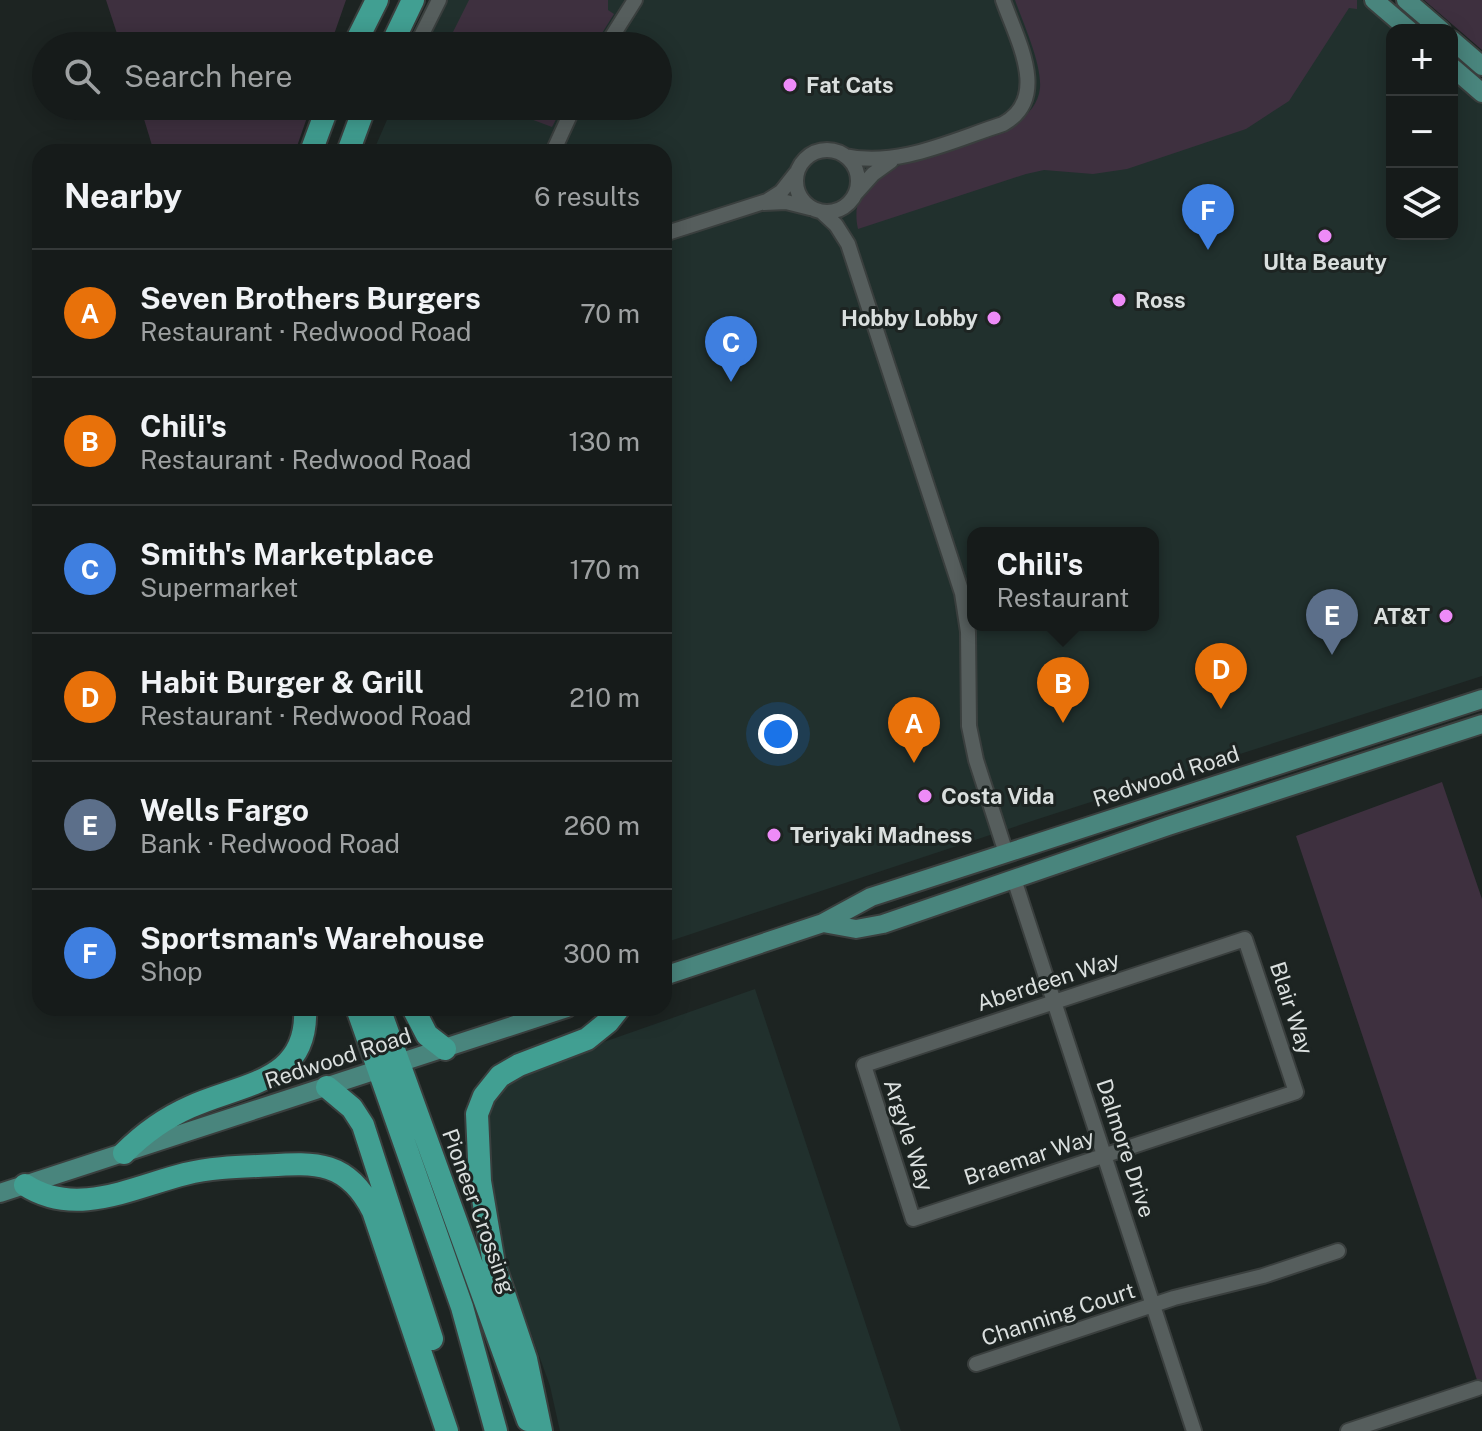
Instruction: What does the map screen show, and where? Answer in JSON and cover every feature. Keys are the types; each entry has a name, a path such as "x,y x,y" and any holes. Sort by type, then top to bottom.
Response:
{"highway":[{"path":"361,32 377,0"},
{"path":"398,32 413,0"},
{"path":"314,144 323,120"},
{"path":"351,144 360,120"},
{"path":"124,1153 149,1131 176,1114 264,1080 282,1069 301,1044 305,1016"},
{"name":"Pioneer Crossing","path":"361,1016 389,1067 532,1431"},
{"name":"Pioneer Crossing","path":"380,1016 389,1067 496,1431"},
{"path":"417,1016 427,1035 445,1049"},
{"path":"541,1431 526,1359 494,1264 480,1181 477,1114 484,1096 500,1076 519,1065 587,1039 613,1016"},
{"path":"327,1087 352,1108 367,1135 462,1431"},
{"path":"25,1185 53,1198 80,1200 118,1194 187,1174 222,1168 305,1163 338,1171 362,1191 373,1211 447,1431"}],"main road":[{"path":"1406,0 1434,24"},
{"path":"1379,2 1403,24"},
{"path":"1458,45 1482,66"},
{"path":"1458,72 1482,93"},
{"name":"Redwood Road","path":"672,973 823,923 871,897 1482,699"},
{"name":"Redwood Road","path":"823,923 845,929 870,928 1482,724"},
{"name":"Redwood Road","path":"0,1193 543,1016"}],"street":[{"path":"423,32 439,0"},
{"path":"615,32 635,0"},
{"path":"672,231 759,204 781,192 804,160 816,151 831,150 867,160 892,159 1003,124 1023,107 1029,91 1028,74 1003,0"},
{"path":"557,144 568,120"},
{"path":"845,156 857,172 854,196 846,220 848,244 962,593 967,626"},
{"path":"759,204 786,202 817,210 838,210 892,159"},
{"path":"796,173 798,194 836,225 848,244"},
{"path":"968,631 970,735 1006,853"},
{"name":"Dalmore Drive","path":"1014,879 1194,1431"},
{"name":"Aberdeen Way","path":"864,1065 1245,939"},
{"name":"Blair Way","path":"1245,939 1296,1092"},
{"name":"Argyle Way","path":"864,1065 913,1219"},
{"name":"Braemar Way","path":"913,1219 1296,1092"},
{"name":"Channing Court","path":"976,1364 1154,1305 1263,1276 1338,1251"},
{"path":"1348,1431 1383,1425 1478,1388"}],"shaded area":[{"path":"106,0 346,0 335,32 116,32"},
{"path":"445,0 1362,0 1390,24 1386,24 1386,240 1458,240 1458,83 1482,104 1482,676 672,940 672,144 376,144 387,120 672,120 672,32 428,32"},
{"path":"469,0 608,0 608,10 614,14 603,32 453,32"},
{"path":"1015,0 1357,0 1357,9 1349,8 1289,101 1246,129 1127,169 1093,174 1044,170 1026,174 858,229 859,200 876,179 904,164 1005,129 1029,112 1040,88 1040,78"},
{"path":"1424,0 1482,0 1482,50 1458,29 1458,24 1452,24"},
{"path":"144,120 306,120 298,144 152,144"},
{"path":"533,120 556,120 552,127"},
{"path":"1442,782 1482,899 1482,1395 1296,836"},
{"path":"755,989 901,1431 560,1431 550,1386 499,1244 485,1135 489,1103 494,1092 521,1071"}],"place":[{"name":"Fat Cats","path":"790,85"},
{"name":"Ulta Beauty","path":"1325,236"},
{"name":"Sportsman's Warehouse","path":"1208,250"},
{"name":"Ross","path":"1119,300"},
{"name":"Hobby Lobby","path":"994,318"},
{"name":"Smith's Marketplace","path":"731,382"},
{"name":"AT&T","path":"1446,616"},
{"name":"Wells Fargo","path":"1332,655"},
{"name":"Habit Burger & Grill","path":"1221,709"},
{"name":"Chili's","path":"1063,723"},
{"name":"Seven Brothers Burgers","path":"914,763"},
{"name":"Costa Vida","path":"925,796"},
{"name":"Teriyaki Madness","path":"774,835"}]}
